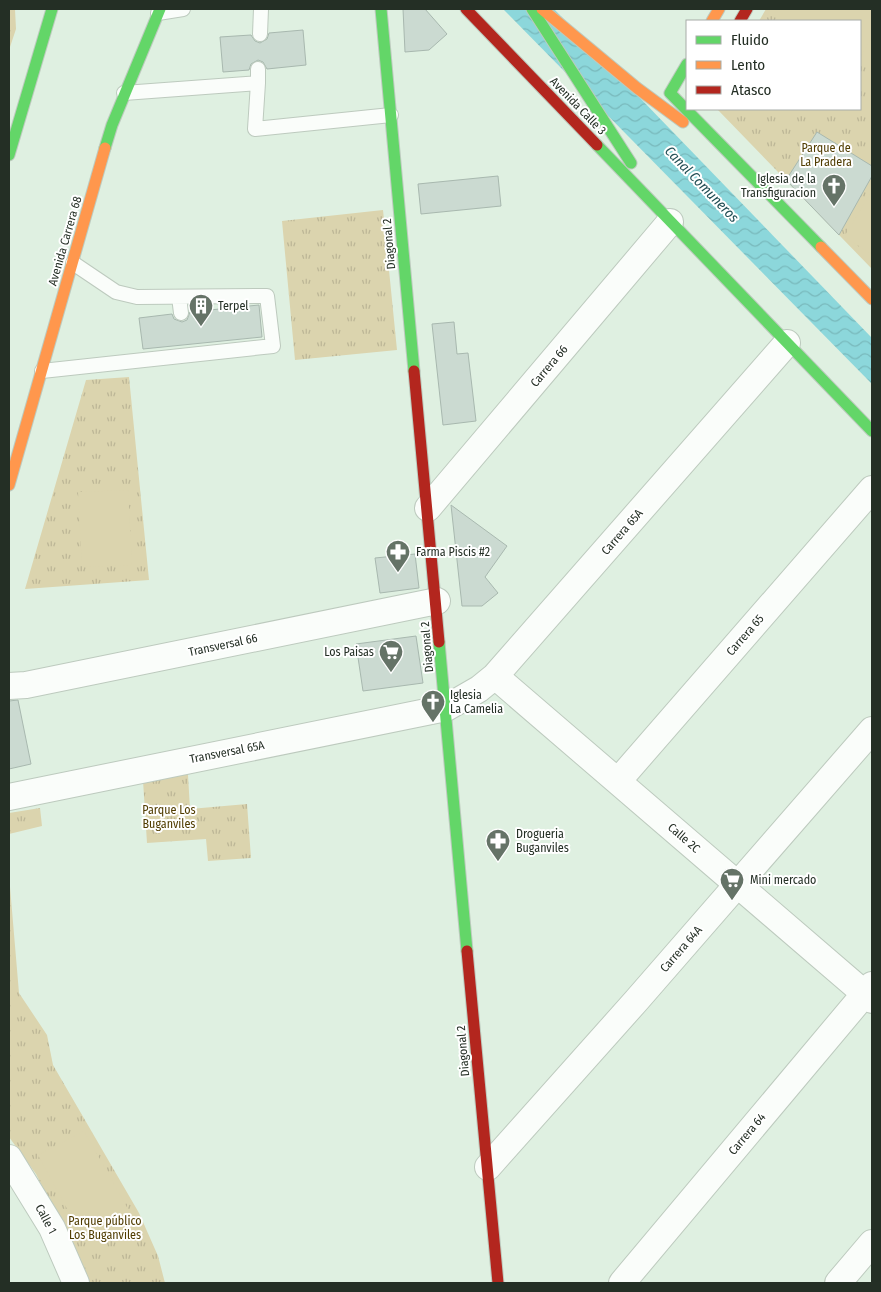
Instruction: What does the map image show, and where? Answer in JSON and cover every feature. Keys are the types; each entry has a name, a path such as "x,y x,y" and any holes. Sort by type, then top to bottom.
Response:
{"main road":[{"path":"39,9 41,43"},
{"path":"9,155 52,9"},
{"name":"Diagonal 2","path":"381,9 498,1283"},
{"name":"Avenida Calle 3","path":"466,9 872,430"},
{"name":"Avenida Calle 3","path":"532,9 670,222"},
{"path":"542,9 638,88 739,162"},
{"path":"713,20 719,9"},
{"path":"741,20 747,9"},
{"name":"Avenida Carrera 68","path":"9,485 112,125 159,11"},
{"path":"686,66 670,93 686,107"},
{"path":"689,110 872,299"}],"street":[{"name":"Carrera 66","path":"428,508 670,222"},
{"name":"Carrera 65A","path":"446,708 479,689 495,676 787,343"},
{"name":"Carrera 65","path":"618,781 872,489"},
{"name":"Transversal 66","path":"9,686 26,685 436,601"},
{"name":"Calle 2C","path":"495,676 738,884 870,993"},
{"name":"Transversal 65A","path":"9,796 446,708"},
{"name":"Carrera 64A","path":"488,1167 872,730"},
{"name":"Carrera 64","path":"622,1283 870,993"},
{"name":"Calle 1","path":"9,1158 52,1228 76,1283"},
{"path":"838,1283 872,1243"}],"lane":[{"path":"159,11 183,9"},
{"path":"260,34 261,9"},
{"path":"124,93 258,76 255,129 391,116"},
{"path":"9,115 24,103"},
{"path":"42,370 185,350 273,346 267,296 137,297 116,292 73,263"},
{"path":"179,297 180,313"}],"green space":[{"path":"9,9 15,9 16,29 9,50"},
{"name":"Parque de La Pradera","path":"766,9 872,9 872,269 718,110 861,110 861,20 760,20"},
{"path":"785,9 872,9 872,37 861,56 861,20 778,20"},
{"path":"872,191 872,254 844,237"},
{"path":"383,210 397,350 295,360 282,221"},
{"path":"129,377 149,580 25,589 86,380"},
{"path":"128,490 132,565 82,567 78,492"},
{"name":"Parque Los Buganviles","path":"187,758 190,809 247,804 251,858 208,861 206,839 147,843 142,765"},
{"path":"40,808 42,826 9,834 9,813"},
{"name":"Parque público Los Buganviles","path":"9,875 19,993 47,1035 53,1065 139,1213 158,1256 165,1283 90,1283 36,1174 9,1137"},
{"path":"84,1131 133,1218 85,1242 38,1155"}],"water":[{"name":"Canal Comuneros","path":"503,9 554,9 872,338 872,384"}],"building":[{"path":"403,9 425,9 447,34 429,50 405,52"},
{"path":"303,30 306,65 267,69 263,62 258,60 251,64 249,70 223,72 220,37 251,35 255,41 260,43 267,39 269,33"},
{"name":"Iglesia de la Transfiguracion","path":"817,132 872,166 872,176 839,235 786,180"},
{"path":"498,176 501,206 421,214 418,184"},
{"name":"Terpel","path":"259,305 262,337 143,349 139,318 172,314 174,319 182,322 187,320 190,312"},
{"path":"454,322 457,354 468,353 476,421 443,425 432,324"},
{"path":"451,505 507,546 485,577 498,593 482,606 462,606"},
{"name":"Farma Piscis #2","path":"415,554 419,588 380,593 375,558"},
{"path":"416,636 423,683 363,691 356,644"},
{"path":"18,700 31,764 9,769 9,701"}],"traffic: fast":[{"path":"9,155 52,9"},
{"path":"105,148 112,125 160,9"},
{"path":"381,9 414,371"},
{"path":"532,9 631,163"},
{"path":"686,66 670,93 686,109"},
{"path":"687,110 821,247"},
{"path":"597,145 872,431"},
{"path":"439,642 467,951"}],"traffic: slow":[{"path":"542,9 637,88 683,122"},
{"path":"713,20 719,9"},
{"path":"9,485 105,148"},
{"path":"821,247 872,299"}],"traffic: jam":[{"path":"466,9 597,145"},
{"path":"741,20 747,9"},
{"path":"414,371 439,642"},
{"path":"467,951 498,1283"}],"place":[{"name":"Iglesia de la Transfiguracion","path":"834,207"},
{"name":"Terpel","path":"201,327"},
{"name":"Farma Piscis #2","path":"398,573"},
{"name":"Los Paisas","path":"391,673"},
{"name":"Iglesia La Camelia","path":"433,723"},
{"name":"Drogueria Buganviles","path":"498,862"},
{"name":"Mini mercado","path":"732,901"}]}
